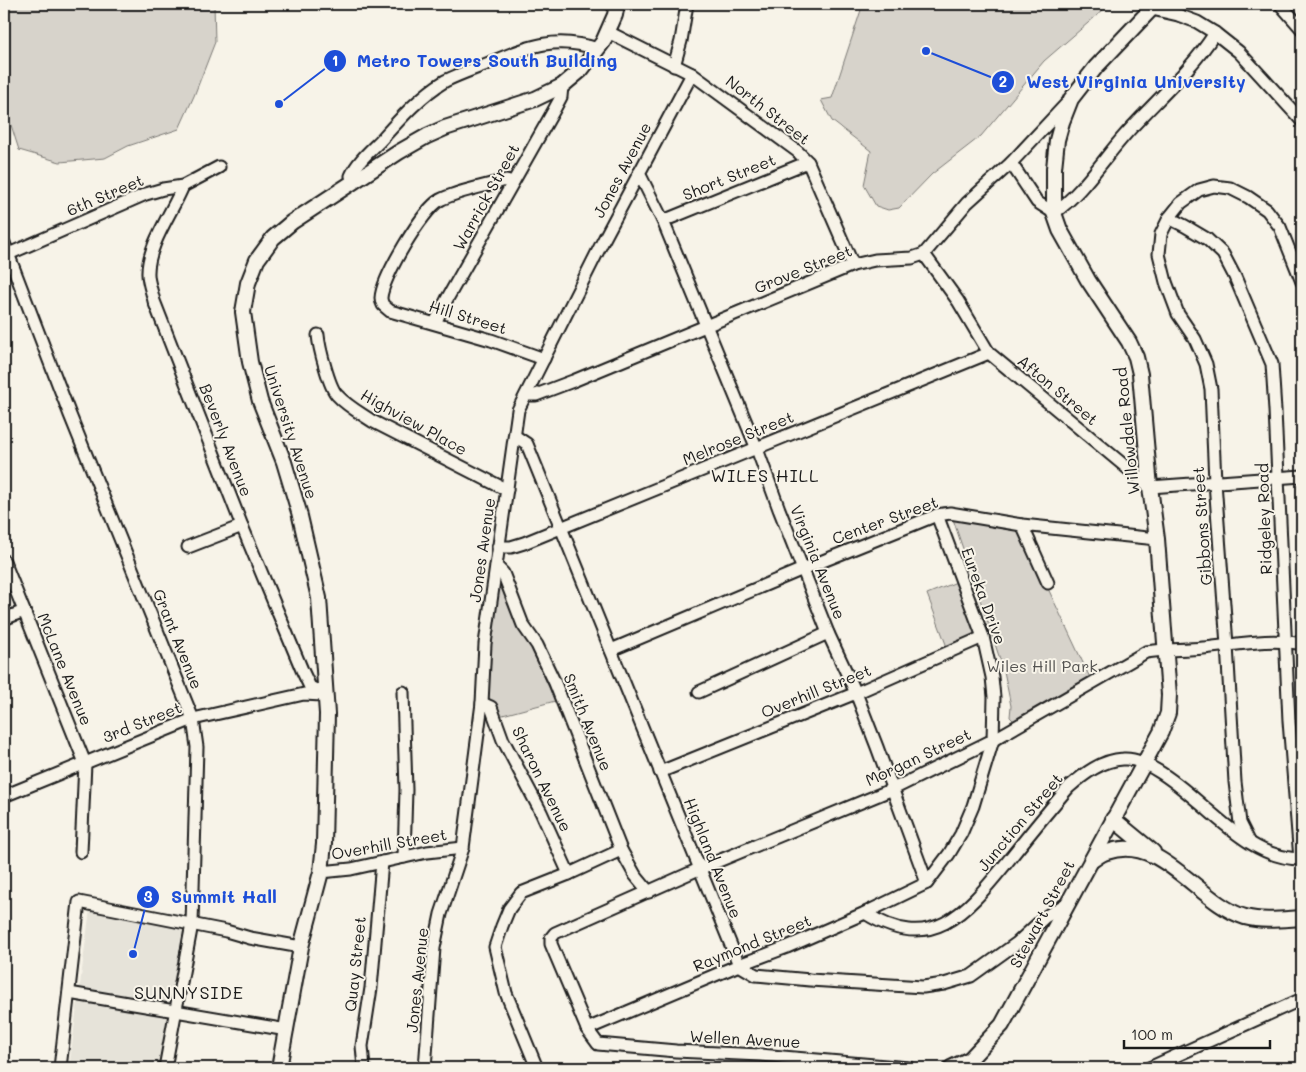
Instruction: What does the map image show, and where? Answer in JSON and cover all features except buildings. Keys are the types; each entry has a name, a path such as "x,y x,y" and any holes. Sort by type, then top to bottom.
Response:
{"street":[{"name":"University Avenue","path":"280,1068 302,948 321,872 327,760 326,695 319,598 299,512 284,462 260,400 250,362 243,312 248,283 256,260 273,238 292,222 399,152 445,128 535,99 562,86 581,70 598,49 608,32 617,4"},
{"path":"674,66 681,41 687,4"},
{"path":"1280,4 1302,29"},
{"path":"1154,6 1197,22 1240,52 1302,121"},
{"name":"Willowdale Road","path":"1090,862 1161,732 1168,713 1169,695 1157,539 1150,486 1140,374 1136,357 1129,342 1088,280 1060,230 1054,213 1054,168 1057,140 1071,99 1096,67 1154,6"},
{"name":"North Street","path":"608,32 692,74 797,151 808,162 853,265"},
{"path":"1011,163 1037,202 1054,213 1073,196 1133,126 1181,77 1215,33"},
{"path":"354,182 351,176 354,170 394,125 420,100 445,82 534,45 570,43 598,49"},
{"name":"Jones Avenue","path":"425,1068 434,948 441,914 463,848 482,703 485,644 518,410 639,173 692,74"},
{"name":"Warrick Street","path":"435,323 561,97 562,86"},
{"path":"924,254 967,203 1011,163 1071,99"},
{"name":"Short Street","path":"662,222 808,162"},
{"name":"6th Street","path":"5,251 146,194 162,189 183,186 219,167"},
{"name":"Virginia Avenue","path":"639,173 707,326 757,449 828,633 856,694 927,883"},
{"name":"Hill Street","path":"513,182 506,180 439,200 405,242 384,285 381,297 383,305 390,311 435,323 544,359"},
{"name":"Beverly Avenue","path":"183,186 176,204 159,233 150,259 148,274 154,301 242,526 310,687 326,695"},
{"path":"1168,218 1181,202 1199,190 1214,186 1230,188 1248,196 1267,210 1280,227 1302,282"},
{"name":"Ridgeley Road","path":"1168,218 1207,239 1223,254 1235,277 1272,364 1286,640 1301,859"},
{"name":"Gibbons Street","path":"1168,218 1160,234 1159,254 1166,282 1178,314 1195,339 1206,364 1211,389 1215,482 1235,782 1240,823 1248,842"},
{"name":"Grant Avenue","path":"5,251 193,719 197,746 192,924 165,1068"},
{"name":"Grove Street","path":"526,395 536,395 573,382 853,265 875,260 912,258 924,254"},
{"name":"Afton Street","path":"924,254 958,301 989,353 1150,486"},
{"name":"Highview Place","path":"318,335 319,348 335,394 352,408 372,421 507,490"},
{"name":"Melrose Street","path":"498,547 510,547 561,529 989,353"},
{"name":"Highland Avenue","path":"515,436 527,444 739,965"},
{"path":"1150,486 1302,476"},
{"name":"Center Street","path":"611,650 937,515 950,513 1022,525 1157,539"},
{"name":"Eureka Drive","path":"927,883 949,854 961,834 973,806 993,740 994,697 992,676 983,637 937,515"},
{"path":"1022,525 1048,583"},
{"path":"188,547 242,526"},
{"name":"McLane Avenue","path":"4,561 85,763 81,852"},
{"name":"Smith Avenue","path":"496,566 503,573 523,624 537,645 555,683 620,850 649,892"},
{"path":"4,619 24,611"},
{"path":"699,692 828,633"},
{"name":"Overhill Street","path":"660,772 856,694 983,637"},
{"name":"Morgan Street","path":"587,1029 551,944 551,938 555,933 700,869 893,789 993,740 1146,652 1286,640 1302,644"},
{"path":"403,692 406,774 404,857"},
{"name":"3rd Street","path":"4,796 193,719 304,694 312,696 326,695"},
{"name":"Sharon Avenue","path":"482,703 491,707 504,740 541,812 569,874"},
{"name":"Junction Street","path":"865,913 881,923 898,928 917,930 937,926 956,917 977,898 1070,787 1085,773 1106,763 1123,759 1144,763 1168,777 1248,842 1265,852 1284,858 1301,859"},
{"path":"1113,819 1159,857"},
{"name":"Overhill Street","path":"321,872 351,869 427,852 463,848"},
{"name":"Stewart Street","path":"951,1068 970,1059 1002,1025 1090,862 1107,852 1125,849 1140,850 1159,857 1219,903 1244,917 1261,919 1302,918"},
{"path":"537,1068 506,993 495,947 509,909 521,893 569,874 620,850"},
{"name":"Quay Street","path":"364,1068 362,1046 371,988 382,862"},
{"name":"Raymond Street","path":"587,1029 739,965 787,947 865,913 927,883"},
{"path":"60,1068 79,902 302,948"},
{"path":"739,965 756,975 923,987 944,984 970,976 1017,943 1044,917 1069,902"},
{"path":"69,993 287,1030"},
{"path":"1149,1068 1302,999"},
{"name":"Wellen Avenue","path":"587,1029 598,1044 608,1046 676,1052 760,1055 909,1068"}],"shaded area":[{"path":"90,909 184,927 164,1068 69,1068"}],"green space":[{"path":"4,4 214,4 215,42 179,129 128,146 105,158 60,162 19,150 11,125 4,116"},
{"path":"863,4 1110,4 1044,61 981,136 932,174 899,208 888,210 876,206 864,185 871,151 832,121 821,100 832,98"},
{"name":"Wiles Hill Park","path":"953,519 1020,529 1092,682 1017,724 1010,717 1011,706 1004,671"},
{"path":"959,581 978,634 947,647 927,594"},
{"path":"504,586 555,701 499,716 486,701 488,655 496,592"}],"place":[{"name":"West Virginia University","path":"926,51"},
{"name":"Metro Towers South Building","path":"279,104"},
{"name":"Summit Hall","path":"133,954"}],"district":[{"name":"WILES HILL","path":"765,476"},
{"name":"SUNNYSIDE","path":"189,993"}]}
